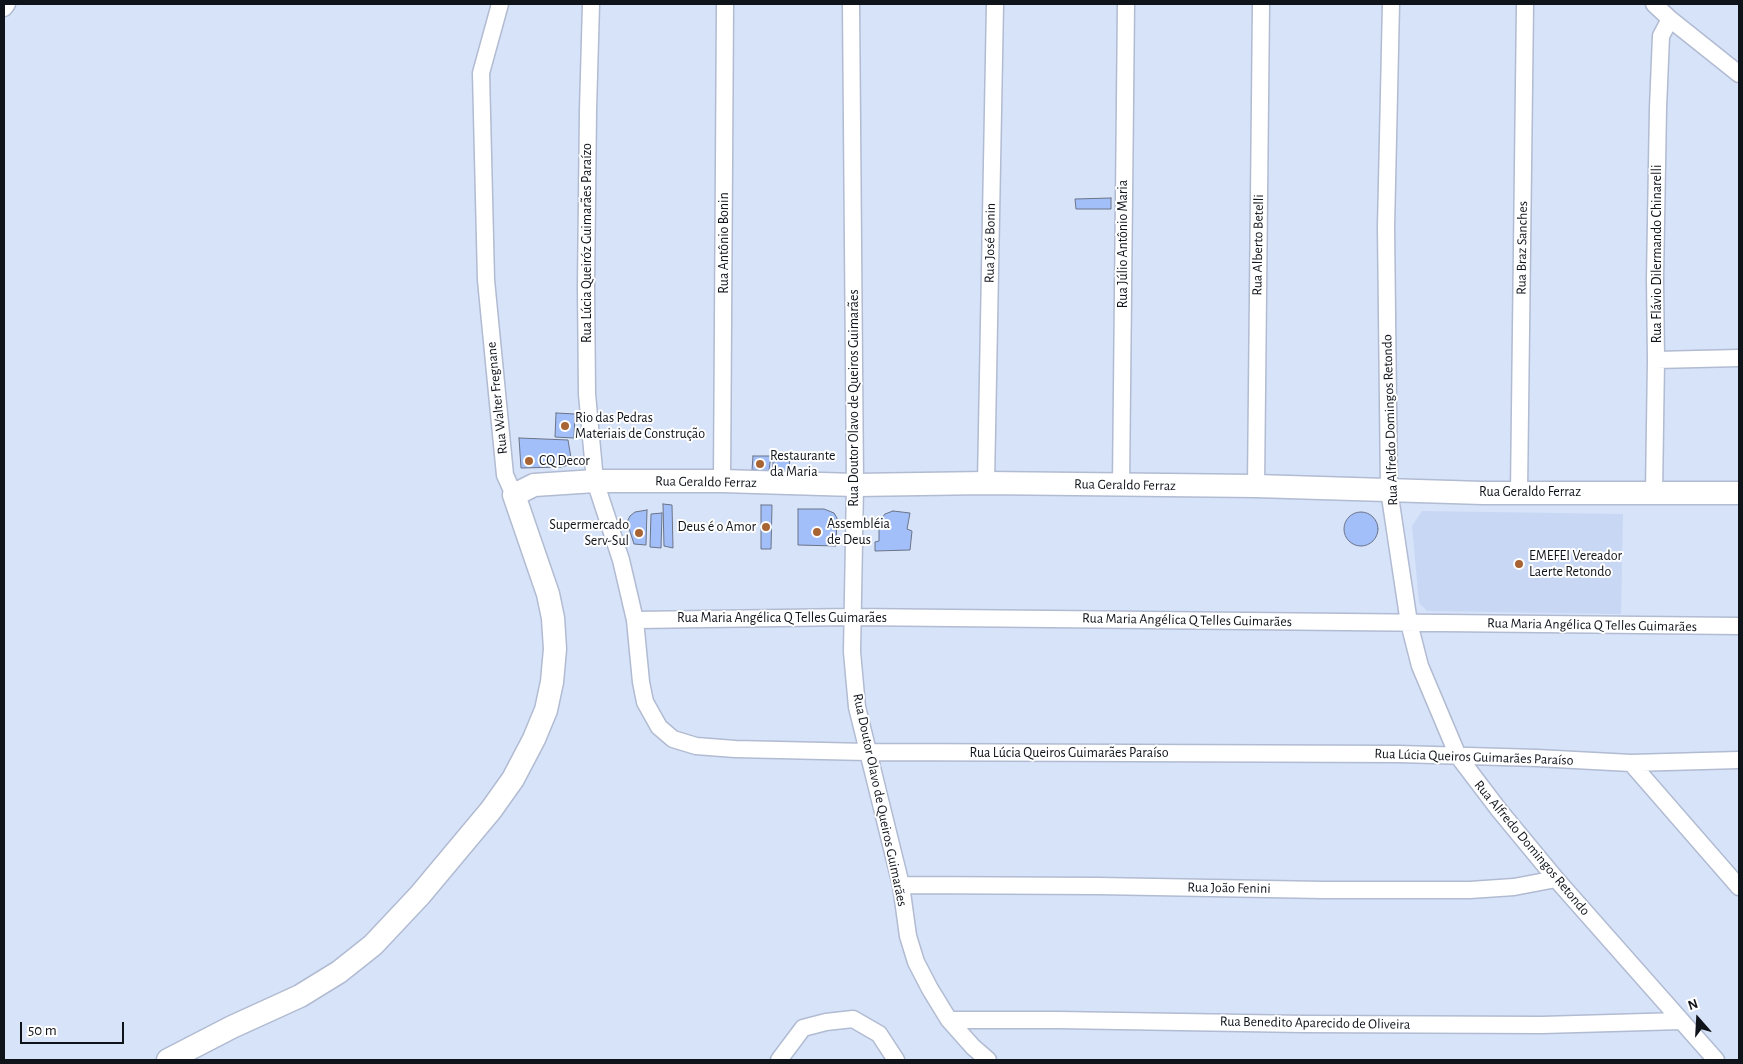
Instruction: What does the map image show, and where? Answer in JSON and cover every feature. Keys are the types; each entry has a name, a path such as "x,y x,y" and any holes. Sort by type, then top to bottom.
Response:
{"street":[{"path":"4,8 7,4"},
{"name":"Rua Walter Fregnane","path":"168,1060 232,1027 300,996 339,972 373,945 420,895 491,810 513,778 534,739 546,710 552,682 555,649 553,618 548,594 514,495 505,475 486,280 481,73 500,4"},
{"name":"Rua Lúcia Queiróz Guimarães Paraízo","path":"591,4 586,287 587,394 595,482"},
{"name":"Rua Antônio Bonin","path":"722,482 725,4"},
{"name":"Rua Doutor Olavo de Queiros Guimarães","path":"851,4 855,486 852,652 856,707 901,885 908,936 916,962 949,1020 973,1048 988,1060"},
{"name":"Rua José Bonin","path":"986,483 995,4"},
{"name":"Rua Júlio Antônio Maria","path":"1121,484 1126,4"},
{"name":"Rua Alberto Betelli","path":"1256,486 1261,4"},
{"name":"Rua Alfredo Domingos Retondo","path":"1391,4 1386,227 1389,490 1409,623 1420,666 1458,756 1504,817 1556,879 1716,1060"},
{"name":"Rua Braz Sanches","path":"1519,492 1526,4"},
{"path":"1654,4 1739,74"},
{"name":"Rua Flávio Dilermando Chinarelli","path":"1654,492 1655,280 1661,36 1670,19"},
{"path":"1656,360 1739,358"},
{"name":"Rua Geraldo Ferraz","path":"514,495 534,485 595,482 722,482 855,486 986,483 1121,484 1483,493 1739,493"},
{"name":"Rua Lúcia Queiros Guimarães Paraíso","path":"595,482 621,560 635,620 641,682 645,702 659,727 673,739 696,746 735,749 867,752 1399,754 1631,763 1739,760"},
{"name":"Rua Maria Angélica Q Telles Guimarães","path":"635,620 852,617 1739,626"},
{"path":"1631,763 1739,887"},
{"name":"Rua João Fenini","path":"901,885 1470,890 1514,887 1556,879"},
{"path":"779,1060 802,1028 826,1022 853,1020 879,1034 896,1060"},
{"name":"Rua Benedito Aparecido de Oliveira","path":"949,1020 1493,1024 1681,1021"}],"shaded area":[{"name":"EMEFEI Vereador Laerte Retondo","path":"1422,511 1623,514 1621,614 1427,611 1419,603 1412,526"}],"building":[{"path":"1111,198 1111,209 1076,209 1075,199"},
{"name":"Rio das Pedras Materiais de Construção","path":"556,413 575,414 574,438 555,437"},
{"path":"519,438 568,440 572,464 561,467 521,468"},
{"path":"753,456 790,456 789,471 773,471 773,461 770,462 769,471 752,470"},
{"path":"663,504 672,505 673,548 664,546"},
{"name":"Deus é o Amor","path":"761,505 772,505 771,549 761,549"},
{"name":"Assembléia de Deus","path":"798,509 824,509 834,513 837,518 836,546 798,545"},
{"name":"Supermercado Serv-Sul","path":"647,510 646,545 634,544 627,522 635,512"},
{"path":"893,511 910,513 907,529 912,531 910,550 875,551 875,542 879,541 879,522 885,514"},
{"path":"1361,512 1368,513 1373,517 1377,522 1377,536 1373,541 1368,545 1361,546 1354,545 1349,541 1345,536 1344,529 1345,522 1349,517 1354,513"},
{"path":"662,513 661,548 650,547 651,514"}],"place":[{"name":"Rio das Pedras Materiais de Construção","path":"565,426"},
{"name":"CQ Decor","path":"529,461"},
{"name":"Restaurante da Maria","path":"760,464"},
{"name":"Deus é o Amor","path":"766,527"},
{"name":"Assembléia de Deus","path":"817,532"},
{"name":"Supermercado Serv-Sul","path":"639,533"},
{"name":"EMEFEI Vereador Laerte Retondo","path":"1519,564"}]}
